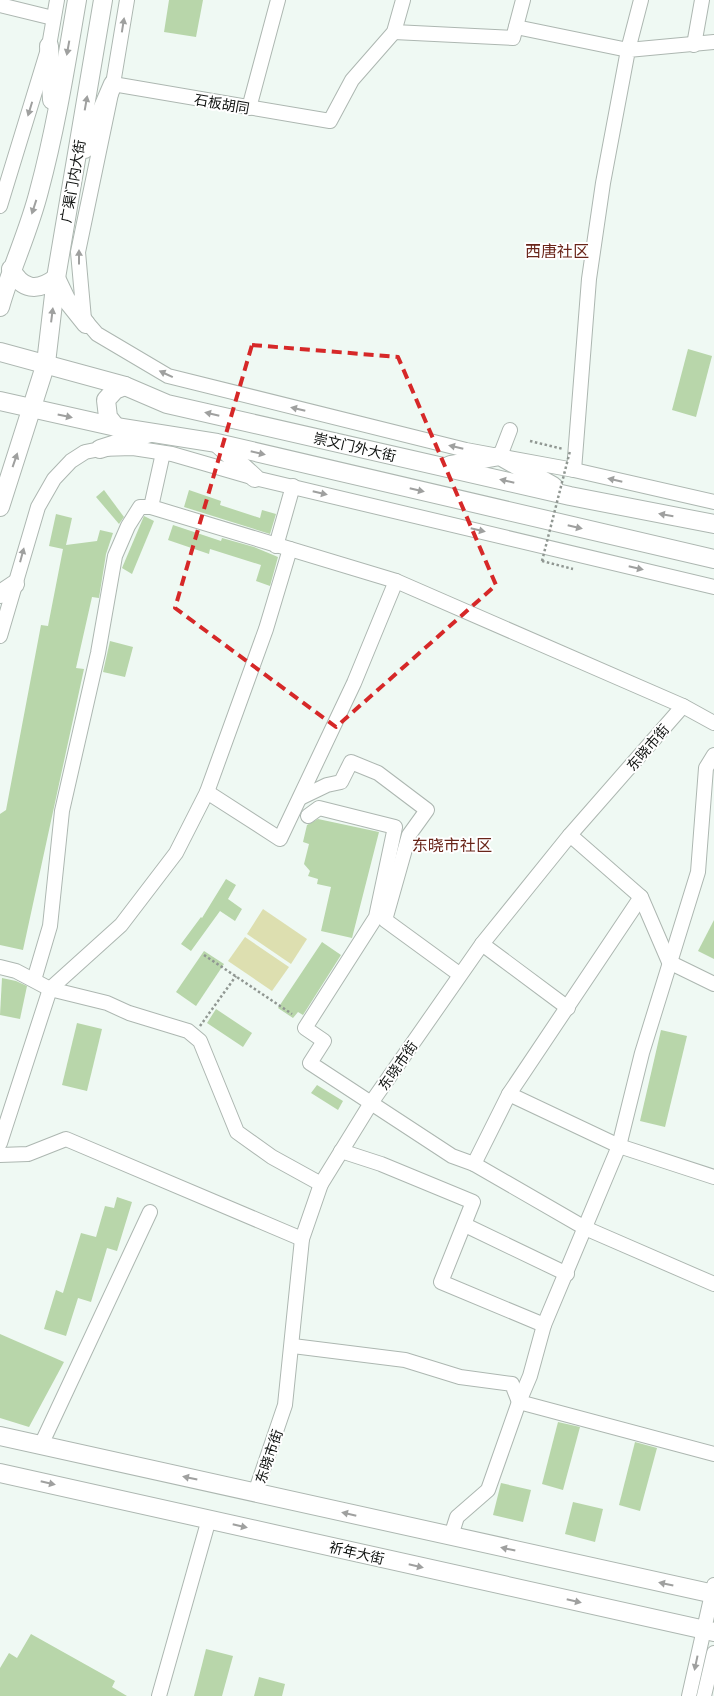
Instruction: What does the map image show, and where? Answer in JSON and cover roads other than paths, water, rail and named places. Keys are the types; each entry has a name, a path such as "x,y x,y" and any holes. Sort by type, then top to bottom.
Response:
{"main road":[{"name":"广渠门内大街","path":"0,307 11,269 34,209 54,130 77,0"},
{"name":"广渠门内大街","path":"0,507 3,482 33,409 46,363 56,278 104,0"},
{"path":"49,46 54,130"},
{"path":"74,174 113,84"},
{"path":"11,269 18,282 24,285 46,286 56,278 66,299 86,324"},
{"name":"崇文门外大街","path":"0,352 125,386 168,404 570,496 714,524"},
{"path":"116,427 108,417 106,400 115,390 125,386"},
{"name":"崇文门外大街","path":"0,401 116,427 217,443 714,559"},
{"path":"100,450 153,432"},
{"path":"217,443 256,478"},
{"path":"443,466 500,456 570,496"},
{"path":"0,594 15,584"},
{"path":"0,1436 451,1536 713,1591"},
{"name":"祈年大街","path":"0,1473 709,1631"}],"street":[{"path":"0,206 49,46 56,0"},
{"path":"86,324 81,308 78,252 113,84 127,0"},
{"path":"250,108 278,0"},
{"path":"403,0 394,32 515,32 628,50 714,42"},
{"path":"515,32 523,0"},
{"path":"574,470 589,279 602,183 628,50 641,0"},
{"path":"694,45 702,0"},
{"path":"0,5 53,18"},
{"name":"石板胡同","path":"113,84 330,121 352,80 394,32"},
{"name":"崇文门外大街","path":"86,324 98,334 168,376 466,450 574,470 714,502"},
{"path":"500,456 510,430"},
{"path":"0,636 38,507 54,479 71,461 85,452 100,450 133,448 164,453 256,478 714,587"},
{"path":"151,507 164,453"},
{"path":"0,1143 50,989 121,926 176,853 207,792 266,629 283,548 293,486"},
{"path":"34,980 50,926 62,811 98,653 115,556 128,526 140,507 151,507 283,548 396,580 683,706 714,723"},
{"path":"207,792 280,839 354,683 396,580"},
{"name":"东晓市街","path":"255,1493 285,1404 293,1346 302,1239 321,1184 371,1103 459,974 570,835 683,706"},
{"path":"451,1536 457,1517 488,1490 530,1376 544,1325 567,1274 619,1146 642,1053 698,872 706,768 714,756"},
{"path":"300,798 327,784 340,782 351,762 378,773 426,810 409,835 381,918 304,1028 324,1041 310,1063 452,1156 474,1164 585,1228 713,1281"},
{"path":"308,816 319,808 395,827 381,918"},
{"path":"570,835 641,897 669,962 714,984"},
{"path":"474,1164 509,1094 641,897"},
{"path":"381,918 459,974"},
{"path":"482,944 568,1008"},
{"path":"0,967 16,971 50,989 107,1003 129,1013 188,1031 200,1041 237,1132 272,1157 321,1184"},
{"path":"509,1094 619,1146 714,1177"},
{"path":"0,1155 28,1154 66,1139 302,1239"},
{"path":"341,1151 381,1164 473,1202 441,1282 544,1325"},
{"path":"41,1445 150,1212"},
{"path":"465,1226 567,1274"},
{"path":"293,1346 405,1360 460,1377 512,1384 519,1402"},
{"path":"519,1402 714,1454"},
{"path":"159,1696 209,1519"},
{"path":"689,1696 709,1631 713,1591"},
{"path":"704,1696 714,1653"}],"district":[{"name":"西唐社区","path":"557,250"},
{"name":"东晓市社区","path":"452,844"}]}
